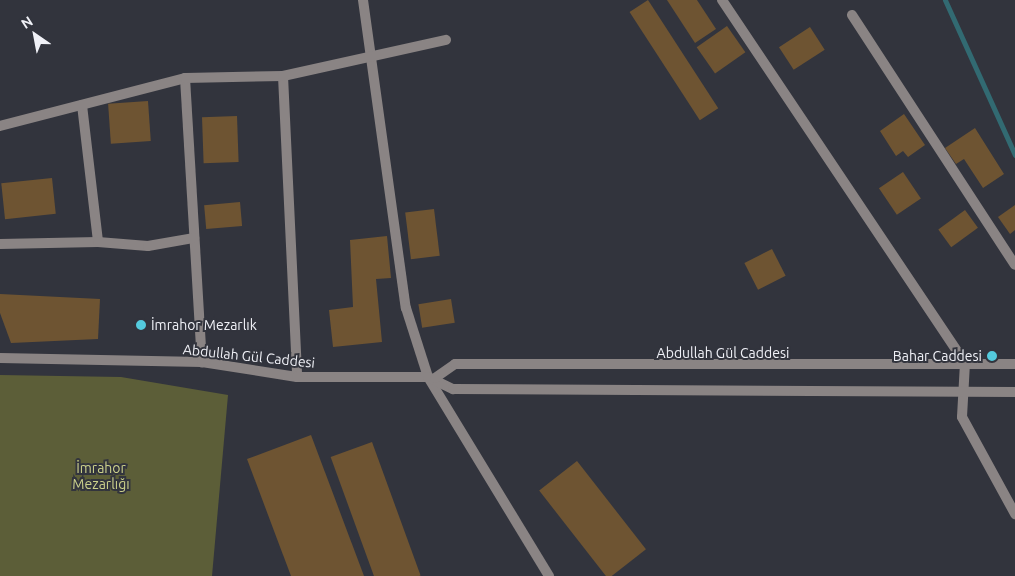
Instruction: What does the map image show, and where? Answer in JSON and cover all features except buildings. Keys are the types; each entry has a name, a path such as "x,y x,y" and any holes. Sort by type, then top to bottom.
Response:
{"street":[{"path":"363,0 374,58 406,308 431,377 549,576"},
{"path":"722,0 965,363 962,417 1015,514"},
{"path":"852,15 1015,265"},
{"path":"0,126 185,78 283,76 374,58 446,40"},
{"path":"283,76 297,377"},
{"path":"185,78 202,362"},
{"path":"82,105 98,242"},
{"path":"0,244 98,242 148,246 194,238"},
{"name":"Abdullah Gül Caddesi","path":"0,358 202,362 297,377 431,377 455,364 690,368 965,363 1015,364"},
{"name":"Abdullah Gül Caddesi","path":"431,377 453,389 1015,392"}],"green space":[{"name":"İmrahor Mezarlığı","path":"0,375 121,377 228,395 212,576 0,576"}],"waterway":[{"path":"945,0 1015,155"}],"place":[{"name":"İmrahor Mezarlık","path":"141,325"},
{"name":"Bahar Caddesi","path":"992,356"}]}
